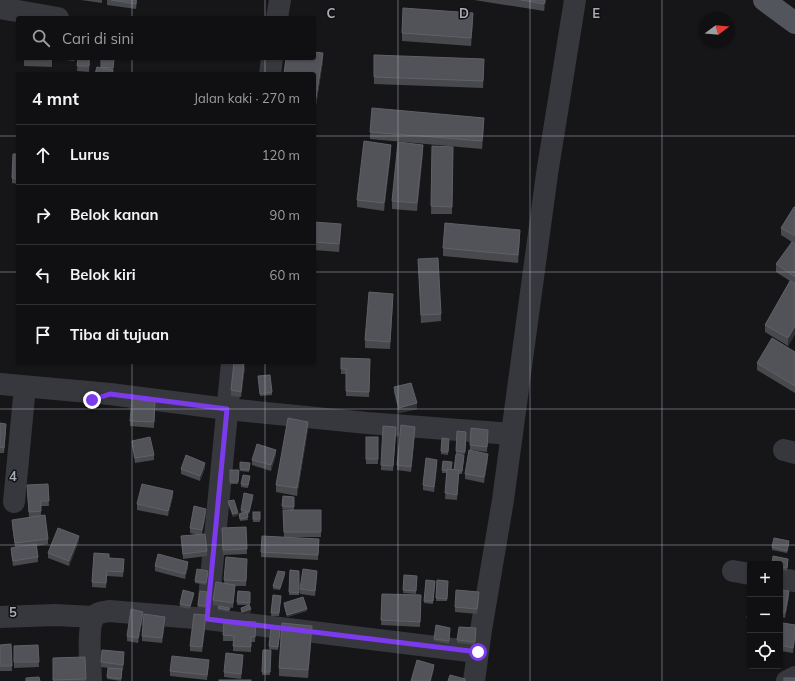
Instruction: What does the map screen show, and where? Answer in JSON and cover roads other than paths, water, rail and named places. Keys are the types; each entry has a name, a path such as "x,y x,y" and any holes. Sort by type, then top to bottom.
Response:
{"main road":[{"path":"764,0 795,23"}],"street":[{"path":"277,16 280,0"},
{"path":"474,681 503,500 547,174 575,0"},
{"path":"0,8 46,16"},
{"path":"270,72 272,60"},
{"path":"207,619 232,364"},
{"path":"0,384 110,394 227,409 367,423 512,434"},
{"path":"0,395 92,400 110,394"},
{"path":"14,502 24,397"},
{"path":"783,579 795,581"},
{"path":"91,681 90,627 94,617 100,612 109,611 207,619 478,652"},
{"path":"0,616 94,617"},
{"path":"787,681 795,677"}]}
